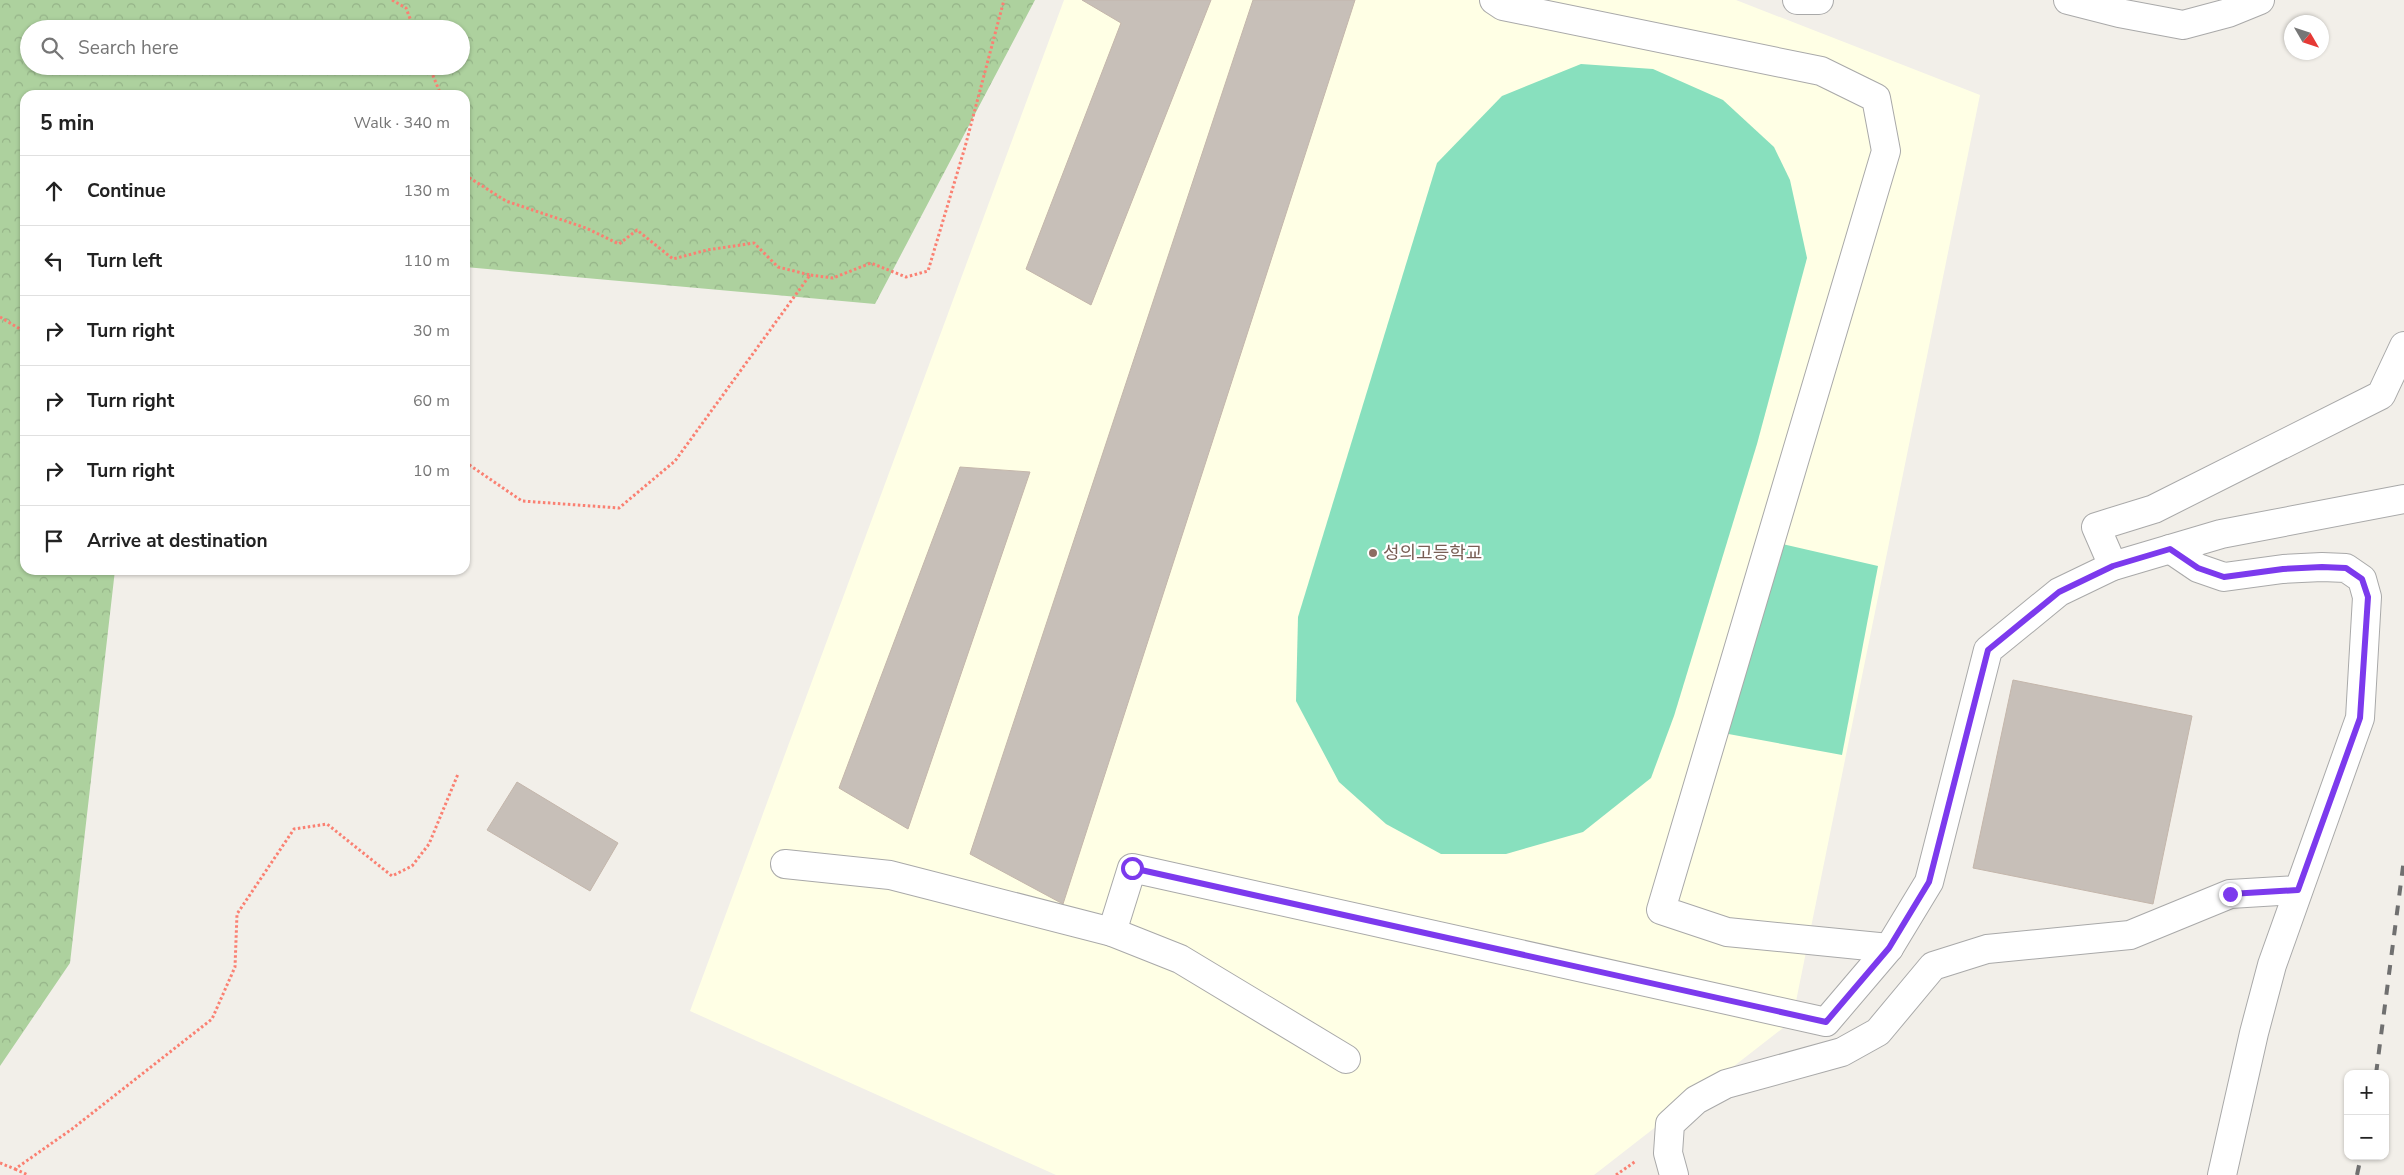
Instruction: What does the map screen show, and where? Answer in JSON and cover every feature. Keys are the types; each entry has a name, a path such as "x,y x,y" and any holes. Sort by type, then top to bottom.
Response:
{"street":[{"path":"1494,0 1503,6 1821,71 1876,98 1886,151 1661,910 1727,932 1889,948"},
{"path":"1797,0 1819,0"},
{"path":"2068,0 2119,13 2183,25 2228,13 2260,0"},
{"path":"2113,566 2096,526 2154,509 2381,394 2404,346"},
{"path":"1112,932 1132,868 1826,1022 1889,948 1929,882 1988,650 2059,592 2113,566 2221,534 2404,499"},
{"path":"2170,549 2198,568 2224,577 2283,569 2346,568 2362,579 2368,597 2360,718 2270,973 2254,1033 2222,1175"},
{"path":"785,864 890,875 1112,932 1180,959 1346,1059"},
{"path":"1674,1175 1668,1154 1670,1124 1696,1100 1726,1084 1842,1052 1878,1032 1933,966 1987,949 2130,935 2230,894 2298,890"}],"path":[{"path":"392,0 406,8 411,20"},
{"path":"470,178 506,200 586,228 619,244 637,230 673,259 707,250 754,243 778,267 810,275 833,278 871,263 906,277 928,271 965,147 1004,0"},
{"path":"433,75 439,90"},
{"path":"470,465 522,501 619,508 675,461 810,275"},
{"path":"0,317 20,329"},
{"path":"15,1169 72,1130 212,1019 235,967 237,914 294,829 326,824 392,876 412,866 429,844 458,774"},
{"path":"0,1163 28,1175"}],"shaded area":[{"name":"성의고등학교","path":"1064,0 1736,0 1980,95 1792,1021 1594,1175 1056,1175 690,1011"}],"green space":[{"path":"0,0 1035,0 875,304 470,267 470,90 20,90 20,575 114,575 70,963 0,1066"},
{"path":"1581,64 1653,69 1723,100 1774,147 1790,180 1807,258 1757,444 1674,716 1651,778 1583,832 1506,854 1441,854 1386,824 1339,782 1296,701 1298,617 1437,163 1502,96"},
{"path":"1778,543 1878,566 1842,755 1723,733"}],"building":[{"path":"1082,0 1211,0 1091,305 1026,269 1121,23"},
{"path":"1253,0 1355,0 1063,904 970,854"},
{"path":"960,467 1030,472 908,829 839,788"},
{"path":"2013,680 2192,716 2153,904 1973,868"},
{"path":"517,782 618,843 590,891 487,830"}],"railway":[{"path":"2377,1070 2404,859"},
{"path":"2357,1175 2360,1160"}],"place":[{"name":"성의고등학교","path":"1373,553"}],"route":[{"path":"1132,868 1826,1022 1889,948 1929,882 1988,650 2059,592 2113,566 2170,549 2198,568 2224,577 2283,569 2346,568 2362,579 2368,597 2360,718 2298,890 2230,894"}]}
